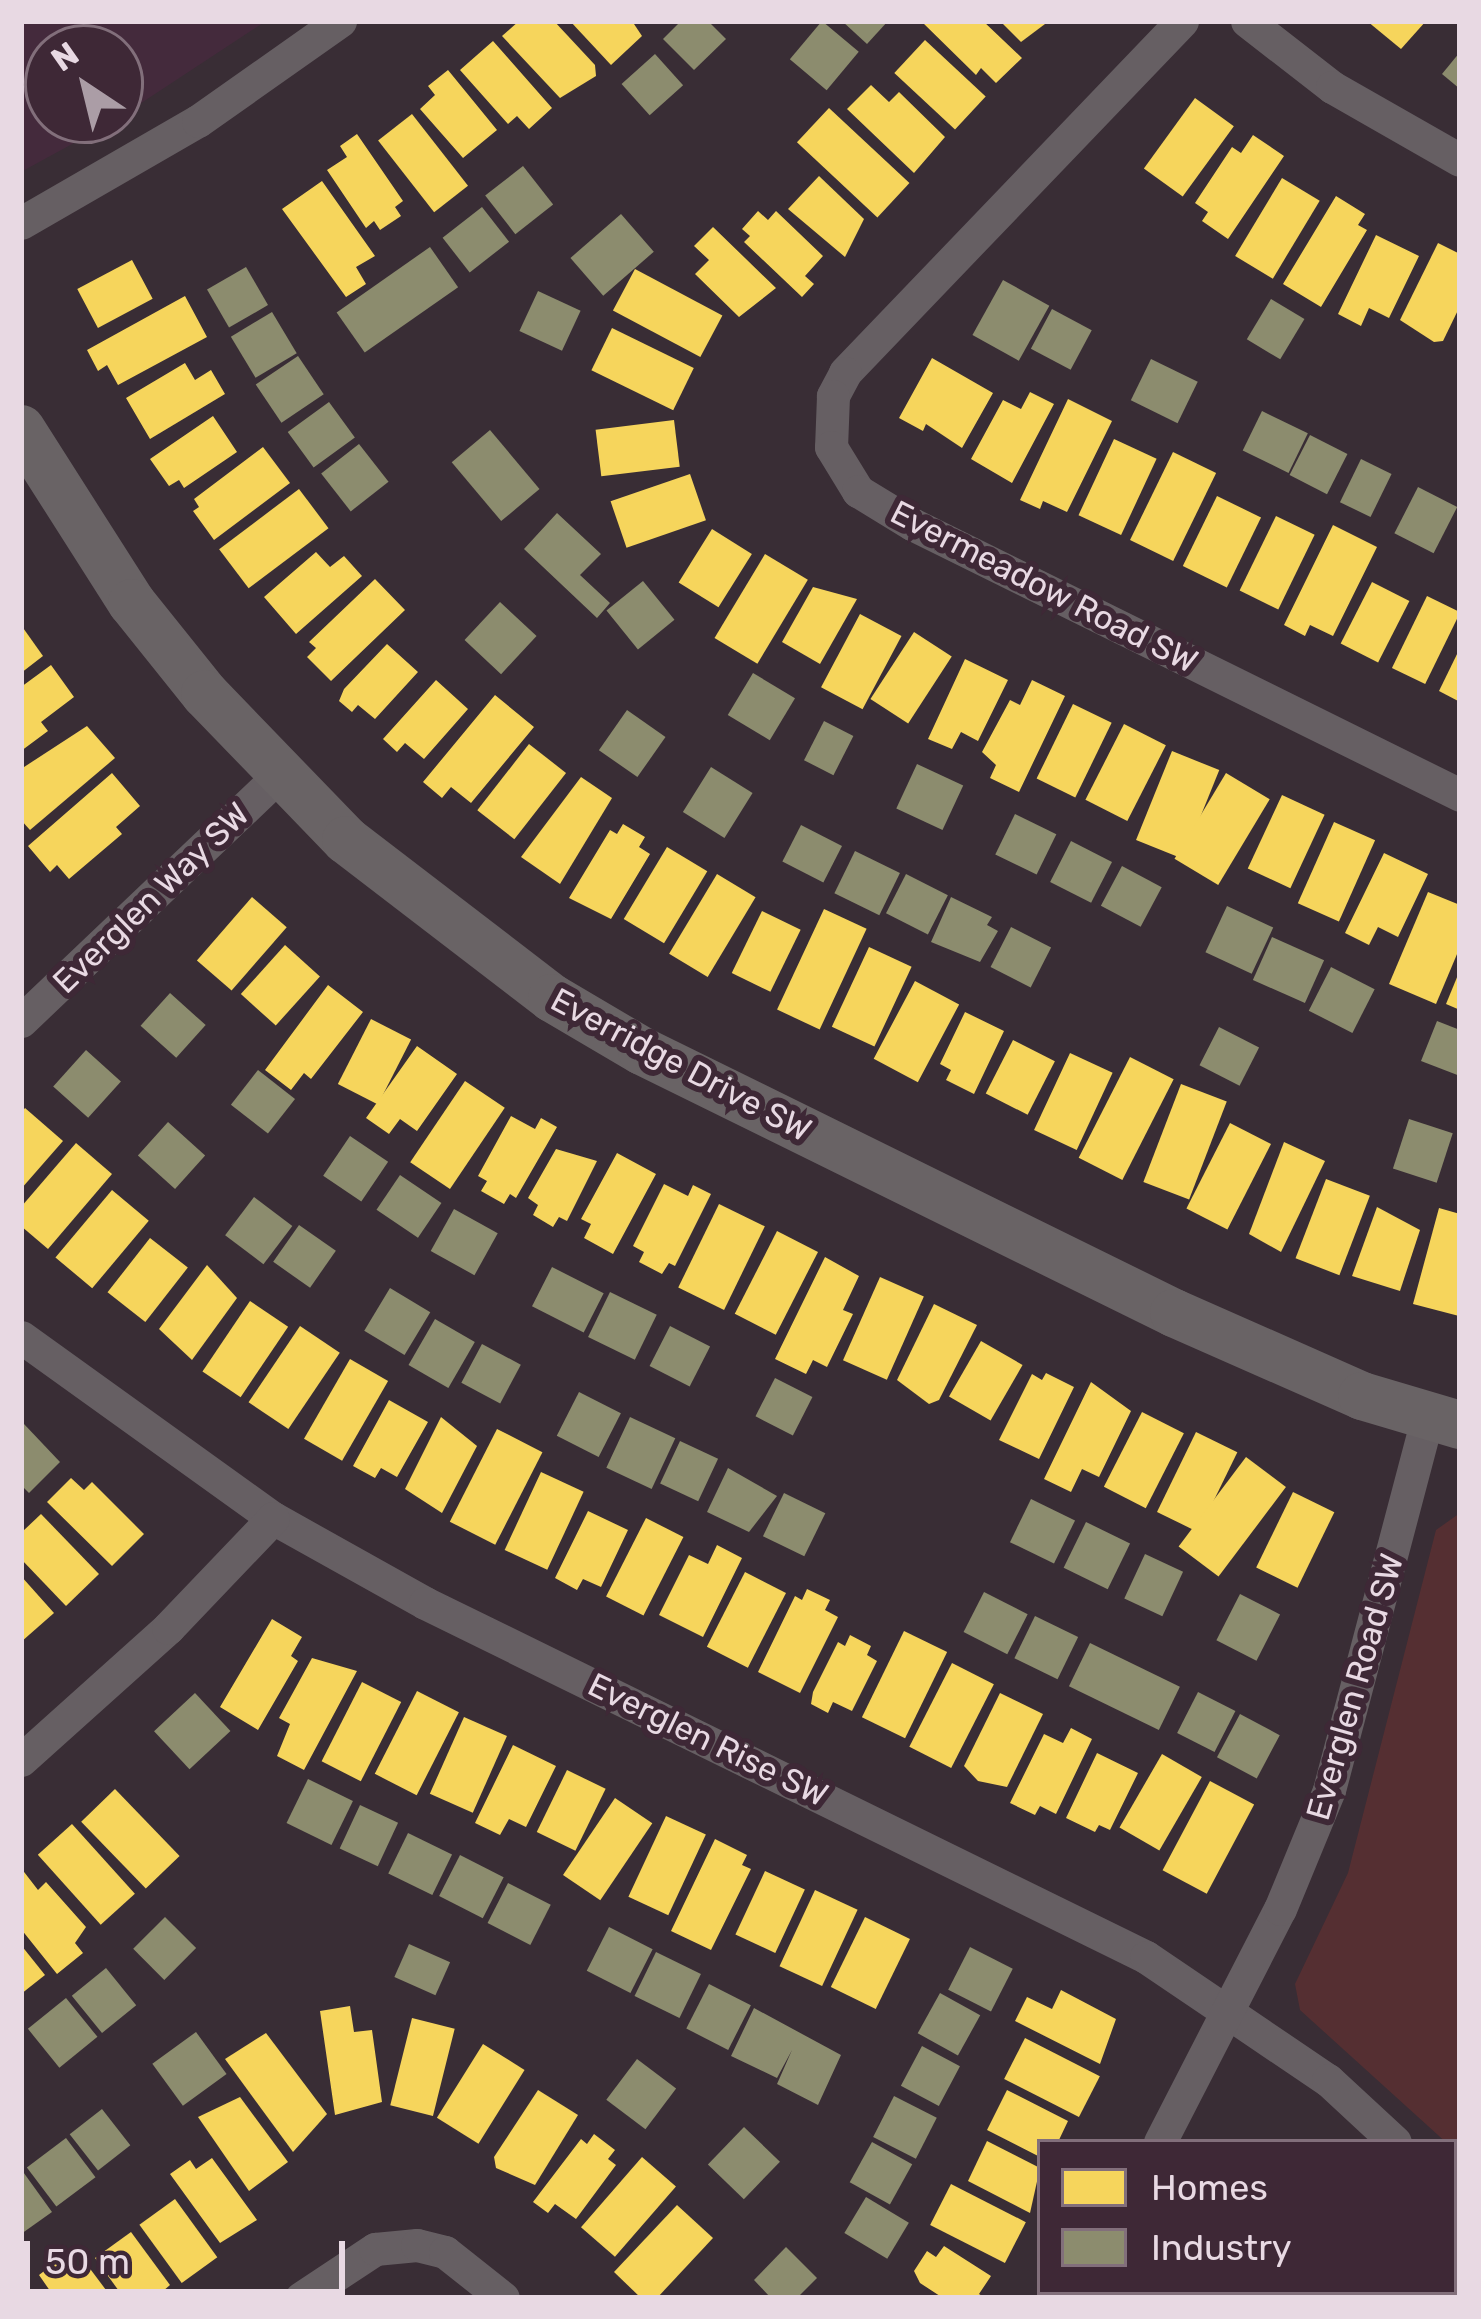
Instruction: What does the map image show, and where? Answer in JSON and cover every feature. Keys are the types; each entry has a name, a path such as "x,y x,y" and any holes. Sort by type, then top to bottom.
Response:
{"street":[{"path":"21,223 198,121 340,21"},
{"name":"Evermeadow Road SW","path":"1182,21 845,373 833,396 831,447 858,490 912,524 1460,794"},
{"path":"1247,21 1332,87 1460,160"},
{"name":"Everridge Drive SW","path":"21,429 132,603 280,774 451,926 642,1051 1260,1353 1444,1420"},
{"name":"Everglen Way SW","path":"21,1021 280,774"},
{"name":"Everglen Rise SW","path":"21,1337 273,1518 425,1603 979,1872 1228,2007 1328,2080 1392,2139"},
{"name":"Everglen Road SW","path":"1162,2139 1329,1790 1444,1420"},
{"path":"21,1760 168,1628 273,1518"},
{"path":"302,2298 352,2260 395,2245 446,2252 503,2298"}],"shaded area":[{"path":"21,21 266,21 144,101 144,24 24,24 24,144 72,144 21,172"},
{"path":"1460,1513 1460,2155 1457,2139 1442,2139 1300,2010 1295,1984 1348,1873 1436,1530"}],"building: Homes":[{"path":"519,21 554,21 595,65 596,76 560,98 502,36"},
{"path":"570,21 632,21 642,36 611,65"},
{"path":"921,21 983,21 1022,58 996,83 981,68 976,75"},
{"path":"1000,21 1049,21 1021,42"},
{"path":"1367,21 1426,21 1401,49"},
{"path":"925,40 986,97 955,130 894,73"},
{"path":"493,41 552,108 529,129 517,116 508,124 460,70"},
{"path":"448,70 497,130 463,158 420,109 435,95 428,86"},
{"path":"871,85 889,102 899,92 945,137 914,173 847,109"},
{"path":"1195,98 1234,126 1183,197 1144,168"},
{"path":"829,108 909,183 877,217 797,142"},
{"path":"412,114 468,186 434,212 378,140"},
{"path":"357,134 403,201 395,207 401,216 380,230 374,221 366,228 327,170 347,157 340,146"},
{"path":"1253,135 1284,156 1228,239 1202,221 1208,212 1195,203 1232,147 1241,153"},
{"path":"819,176 864,219 845,257 788,209"},
{"path":"1282,178 1320,201 1273,279 1235,256"},
{"path":"322,181 375,256 356,267 366,284 346,297 282,209"},
{"path":"1336,196 1365,214 1358,225 1367,230 1321,307 1283,284"},
{"path":"758,211 768,220 776,211 823,256 805,276 814,284 802,297 744,242 750,236 742,229"},
{"path":"713,227 776,288 739,317 695,274 709,260 694,246"},
{"path":"1376,235 1419,256 1389,318 1369,308 1361,326 1338,314"},
{"path":"1438,243 1460,254 1460,306 1443,341 1434,342 1400,320"},
{"path":"132,260 153,299 98,328 77,289"},
{"path":"635,269 722,315 700,357 613,310"},
{"path":"185,296 207,337 118,385 107,365 98,371 87,350"},
{"path":"612,328 694,368 673,410 591,370"},
{"path":"932,358 993,393 962,448 926,424 923,431 899,418"},
{"path":"185,363 195,380 211,370 225,394 150,439 126,398"},
{"path":"1030,392 1054,404 1012,483 971,459 1003,400 1021,409"},
{"path":"1068,399 1112,421 1067,512 1043,501 1040,509 1020,500"},
{"path":"213,416 237,452 184,488 179,480 169,486 150,459"},
{"path":"674,420 680,467 601,476 596,430"},
{"path":"1114,439 1157,459 1121,535 1079,515"},
{"path":"263,447 290,483 214,540 193,511 199,507 194,499"},
{"path":"1173,452 1216,473 1173,561 1130,540"},
{"path":"690,474 706,520 627,548 611,501"},
{"path":"299,489 328,528 249,588 219,549"},
{"path":"1217,496 1261,517 1227,588 1183,566"},
{"path":"1276,516 1315,535 1278,609 1240,591"},
{"path":"1333,525 1377,547 1333,636 1310,625 1305,636 1284,625"},
{"path":"712,529 752,554 718,607 679,582"},
{"path":"316,552 330,567 344,556 362,576 296,634 264,597"},
{"path":"765,554 808,580 757,664 715,638"},
{"path":"375,579 405,610 331,681 307,657 316,648 309,642"},
{"path":"1372,582 1409,601 1378,663 1341,643"},
{"path":"813,587 857,599 820,664 782,642"},
{"path":"1427,596 1460,613 1425,684 1392,668"},
{"path":"860,614 901,636 863,709 821,687"},
{"path":"21,625 43,656 21,673"},
{"path":"914,632 952,657 908,724 870,699"},
{"path":"387,644 418,672 375,719 358,705 352,712 339,701 344,689"},
{"path":"1460,648 1460,702 1439,691"},
{"path":"965,659 1008,680 978,741 961,732 952,749 928,739"},
{"path":"51,665 74,697 41,722 48,731 21,751 21,687"},
{"path":"436,680 468,709 424,759 405,743 397,752 383,739"},
{"path":"1032,680 1065,696 1019,792 990,778 996,765 982,752 1010,700 1020,705"},
{"path":"495,695 534,727 471,803 451,787 442,798 423,782"},
{"path":"1073,704 1112,723 1075,797 1037,779"},
{"path":"1124,724 1166,745 1127,821 1085,800"},
{"path":"87,726 115,758 30,830 21,820 21,769"},
{"path":"529,744 566,773 514,839 477,810"},
{"path":"1172,751 1219,770 1183,859 1136,840"},
{"path":"112,773 140,806 116,827 122,834 69,879 57,865 50,872 28,846"},
{"path":"1226,773 1270,799 1218,885 1174,859"},
{"path":"581,777 612,798 560,884 521,857"},
{"path":"1282,795 1325,815 1290,888 1248,868"},
{"path":"1334,822 1375,840 1339,922 1298,903"},
{"path":"623,824 645,837 639,847 650,854 611,919 569,898 610,830 617,834"},
{"path":"667,847 707,871 664,943 624,919"},
{"path":"1384,853 1428,874 1398,937 1378,927 1369,945 1345,933"},
{"path":"717,874 756,897 708,977 669,954"},
{"path":"1428,892 1460,905 1460,947 1436,1004 1389,984"},
{"path":"252,897 287,927 232,991 197,960"},
{"path":"824,909 867,929 820,1029 777,1010"},
{"path":"762,911 801,930 770,992 732,973"},
{"path":"285,945 320,976 276,1025 241,994"},
{"path":"869,947 912,967 874,1047 832,1027"},
{"path":"1460,970 1460,1010 1446,1004"},
{"path":"915,981 959,1004 918,1082 874,1059"},
{"path":"328,985 363,1012 311,1079 304,1073 291,1090 265,1070"},
{"path":"965,1012 1004,1031 974,1094 946,1080 951,1070 940,1064"},
{"path":"371,1019 411,1039 378,1104 338,1084"},
{"path":"1013,1040 1055,1061 1028,1115 986,1093"},
{"path":"417,1046 457,1074 417,1131 400,1119 389,1134 366,1118"},
{"path":"1070,1053 1113,1073 1077,1150 1034,1130"},
{"path":"1130,1057 1174,1079 1122,1180 1079,1158"},
{"path":"465,1081 505,1108 450,1189 410,1162"},
{"path":"1181,1084 1227,1102 1189,1200 1143,1182"},
{"path":"25,1108 63,1141 21,1189 21,1113"},
{"path":"511,1116 535,1129 541,1118 557,1127 516,1198 510,1194 504,1204 481,1191 487,1181 478,1176"},
{"path":"1230,1123 1271,1144 1227,1229 1186,1209"},
{"path":"1284,1142 1325,1161 1281,1252 1249,1234"},
{"path":"76,1143 112,1174 48,1249 21,1226 21,1207"},
{"path":"556,1149 597,1161 567,1221 559,1217 553,1227 533,1215 538,1205 528,1198"},
{"path":"617,1153 656,1174 613,1254 584,1238 591,1224 581,1219"},
{"path":"1326,1179 1370,1196 1339,1275 1296,1258"},
{"path":"664,1184 688,1196 693,1185 711,1194 675,1266 669,1263 662,1274 639,1262 644,1252 633,1246"},
{"path":"112,1190 149,1221 92,1288 55,1257"},
{"path":"719,1204 765,1226 724,1310 678,1288"},
{"path":"1377,1207 1420,1230 1400,1291 1352,1276"},
{"path":"1439,1208 1460,1214 1459,1316 1413,1304"},
{"path":"777,1231 818,1252 776,1335 735,1314"},
{"path":"150,1238 188,1268 145,1322 108,1292"},
{"path":"825,1257 859,1276 843,1310 853,1314 827,1367 813,1360 806,1374 775,1359"},
{"path":"207,1265 237,1298 192,1360 159,1329"},
{"path":"880,1277 924,1297 887,1380 843,1360"},
{"path":"250,1301 288,1327 241,1397 202,1371"},
{"path":"934,1304 977,1325 939,1400 929,1404 897,1380"},
{"path":"300,1326 340,1353 288,1429 249,1402"},
{"path":"981,1341 1023,1365 991,1420 949,1396"},
{"path":"350,1359 388,1381 342,1461 304,1439"},
{"path":"1046,1373 1074,1387 1039,1459 999,1440 1032,1374 1042,1380"},
{"path":"1091,1382 1131,1411 1099,1477 1082,1469 1071,1492 1044,1479"},
{"path":"389,1400 428,1422 397,1477 381,1468 375,1478 353,1466"},
{"path":"1142,1412 1184,1433 1146,1508 1104,1487"},
{"path":"441,1417 477,1446 442,1513 405,1489"},
{"path":"497,1429 542,1452 495,1545 450,1522"},
{"path":"1196,1432 1237,1452 1198,1532 1157,1512"},
{"path":"1246,1457 1286,1487 1219,1577 1179,1546"},
{"path":"541,1472 584,1492 547,1570 505,1550"},
{"path":"71,1478 84,1490 92,1482 144,1534 112,1566 47,1502"},
{"path":"1293,1492 1334,1512 1298,1588 1256,1567"},
{"path":"588,1511 628,1530 601,1587 583,1579 577,1590 555,1578"},
{"path":"41,1514 99,1574 66,1606 21,1559 21,1533"},
{"path":"646,1518 683,1537 643,1615 606,1596"},
{"path":"717,1545 742,1558 703,1637 659,1615 689,1555 708,1564"},
{"path":"745,1572 786,1593 748,1668 707,1647"},
{"path":"21,1576 54,1613 21,1642"},
{"path":"807,1589 830,1600 825,1610 838,1617 800,1693 758,1672 795,1596 802,1600"},
{"path":"272,1619 302,1637 291,1656 298,1661 258,1730 220,1707"},
{"path":"904,1631 947,1652 905,1738 862,1717"},
{"path":"850,1635 871,1646 867,1655 877,1661 852,1711 833,1702 828,1713 811,1704 813,1692 838,1642 845,1646"},
{"path":"312,1658 357,1671 304,1770 277,1756 290,1724 279,1718"},
{"path":"952,1663 994,1684 951,1768 909,1747"},
{"path":"362,1682 401,1702 361,1781 322,1761"},
{"path":"417,1691 459,1712 417,1795 375,1774"},
{"path":"1000,1693 1043,1714 1007,1787 978,1781 964,1766"},
{"path":"464,1717 507,1736 473,1813 430,1794"},
{"path":"1071,1728 1092,1739 1056,1814 1040,1806 1035,1815 1010,1803 1044,1734 1063,1743"},
{"path":"513,1745 556,1766 526,1827 509,1819 500,1835 475,1823"},
{"path":"1097,1753 1138,1773 1110,1830 1099,1825 1095,1832 1066,1818"},
{"path":"1162,1754 1202,1777 1159,1851 1120,1828"},
{"path":"567,1770 606,1789 575,1851 537,1832"},
{"path":"1210,1781 1254,1804 1207,1894 1163,1870"},
{"path":"115,1789 180,1856 146,1889 81,1822"},
{"path":"615,1798 652,1823 600,1900 563,1875"},
{"path":"666,1816 706,1835 668,1915 628,1897"},
{"path":"72,1824 135,1894 101,1925 38,1855"},
{"path":"715,1839 747,1855 742,1865 751,1869 711,1950 671,1931"},
{"path":"21,1868 38,1890 46,1882 86,1927 75,1943 83,1953 57,1974 21,1929"},
{"path":"765,1871 805,1890 775,1953 735,1934"},
{"path":"815,1890 858,1910 822,1986 780,1966"},
{"path":"865,1917 910,1939 876,2009 831,1987"},
{"path":"21,1945 45,1975 21,1994"},
{"path":"1061,1990 1116,2019 1100,2064 1015,2021 1027,1997 1052,2009"},
{"path":"350,2006 354,2032 372,2030 382,2102 335,2115 320,2011"},
{"path":"412,2018 455,2029 433,2116 390,2105"},
{"path":"266,2033 327,2114 293,2152 225,2059"},
{"path":"1025,2038 1100,2076 1079,2117 1004,2079"},
{"path":"483,2044 525,2070 478,2144 437,2118"},
{"path":"538,2090 578,2115 535,2185 496,2168 494,2157"},
{"path":"1007,2090 1068,2121 1059,2139 1037,2139 1037,2155 987,2130"},
{"path":"240,2097 288,2162 249,2191 198,2117"},
{"path":"594,2134 615,2150 608,2159 616,2165 576,2219 555,2204 548,2213 533,2202 581,2139 587,2144"},
{"path":"987,2141 1037,2166 1030,2213 968,2181"},
{"path":"642,2157 676,2187 615,2257 581,2227"},
{"path":"212,2158 257,2220 220,2243 170,2174 190,2160 196,2169"},
{"path":"951,2184 1026,2222 1005,2263 930,2225"},
{"path":"175,2199 217,2257 182,2283 139,2225"},
{"path":"677,2205 713,2238 657,2298 641,2298 614,2272"},
{"path":"131,2232 170,2285 155,2298 124,2298 95,2258"},
{"path":"944,2246 991,2276 979,2294 985,2298 943,2298 920,2283 914,2271 927,2251 936,2257"},
{"path":"65,2255 76,2269 85,2262 112,2298 55,2298 39,2275"},
{"path":"1418,2295 1421,2298 1374,2298"}],"building: Industry":[{"path":"681,21 708,21 726,39 694,70 663,39"},
{"path":"822,21 859,52 827,90 790,59"},
{"path":"842,21 888,21 867,44"},
{"path":"1460,52 1460,89 1442,74"},
{"path":"655,54 683,85 650,115 622,84"},
{"path":"523,166 553,205 515,234 485,196"},
{"path":"482,207 509,242 470,272 443,238"},
{"path":"621,214 654,252 603,296 570,258"},
{"path":"430,247 458,287 365,353 337,312"},
{"path":"246,267 268,305 229,328 207,290"},
{"path":"1003,280 1049,306 1019,361 972,335"},
{"path":"538,291 581,311 562,351 519,331"},
{"path":"1271,299 1304,319 1280,359 1247,339"},
{"path":"1052,309 1092,330 1071,370 1031,349"},
{"path":"272,312 297,353 256,378 231,337"},
{"path":"298,356 324,394 281,423 256,385"},
{"path":"1151,359 1198,382 1178,423 1131,400"},
{"path":"329,402 355,438 314,468 288,432"},
{"path":"1262,411 1308,433 1289,473 1243,451"},
{"path":"490,430 539,489 501,521 452,462"},
{"path":"1310,435 1347,454 1327,494 1290,475"},
{"path":"359,444 389,482 351,511 321,474"},
{"path":"1361,459 1392,474 1371,517 1340,502"},
{"path":"1418,487 1457,507 1434,553 1394,533"},
{"path":"557,513 601,554 580,575 610,603 597,618 524,549"},
{"path":"643,581 674,620 638,649 606,611"},
{"path":"500,602 537,636 501,674 465,640"},
{"path":"753,673 795,698 770,740 728,715"},
{"path":"627,710 666,737 637,777 599,750"},
{"path":"824,721 853,736 833,775 804,760"},
{"path":"917,764 963,786 943,830 896,808"},
{"path":"711,767 753,793 724,838 683,812"},
{"path":"1015,814 1056,834 1037,875 995,854"},
{"path":"801,825 842,846 823,882 782,862"},
{"path":"1071,841 1112,862 1091,903 1050,882"},
{"path":"855,851 900,873 879,915 834,893"},
{"path":"1122,866 1162,887 1141,927 1101,906"},
{"path":"906,874 948,895 928,935 886,913"},
{"path":"951,897 992,917 987,925 998,931 980,962 931,942"},
{"path":"1227,906 1273,928 1252,974 1205,952"},
{"path":"1011,927 1051,947 1031,988 991,967"},
{"path":"1272,937 1324,960 1305,1003 1253,980"},
{"path":"1331,967 1375,989 1352,1033 1309,1011"},
{"path":"170,993 206,1025 176,1058 141,1026"},
{"path":"1437,1021 1460,1030 1460,1076 1421,1061"},
{"path":"1219,1027 1259,1047 1240,1086 1199,1065"},
{"path":"86,1050 121,1081 88,1118 53,1086"},
{"path":"258,1070 295,1099 268,1134 231,1105"},
{"path":"1409,1119 1453,1133 1437,1183 1393,1168"},
{"path":"168,1122 205,1155 175,1189 138,1155"},
{"path":"350,1136 388,1162 361,1202 323,1176"},
{"path":"400,1175 441,1203 418,1238 377,1210"},
{"path":"254,1197 292,1226 263,1264 225,1235"},
{"path":"454,1209 498,1233 474,1275 431,1251"},
{"path":"299,1225 336,1251 310,1288 273,1262"},
{"path":"552,1267 604,1293 584,1333 532,1306"},
{"path":"390,1288 430,1312 405,1355 364,1331"},
{"path":"610,1292 657,1315 635,1360 588,1337"},
{"path":"435,1319 475,1342 448,1388 409,1365"},
{"path":"670,1326 710,1346 690,1387 650,1366"},
{"path":"482,1344 521,1365 500,1404 461,1383"},
{"path":"775,1378 812,1397 793,1435 755,1416"},
{"path":"579,1392 621,1413 599,1457 557,1436"},
{"path":"630,1417 675,1438 652,1489 606,1468"},
{"path":"24,1424 60,1462 29,1493 21,1485"},
{"path":"680,1441 718,1459 698,1501 660,1484"},
{"path":"728,1468 777,1496 749,1532 707,1512"},
{"path":"784,1493 825,1513 804,1556 763,1536"},
{"path":"1031,1499 1075,1520 1054,1564 1010,1542"},
{"path":"1086,1522 1130,1543 1108,1589 1064,1568"},
{"path":"1145,1554 1183,1572 1162,1616 1124,1598"},
{"path":"984,1592 1028,1614 1007,1654 964,1632"},
{"path":"1240,1594 1280,1614 1256,1661 1216,1640"},
{"path":"1035,1616 1078,1637 1058,1679 1014,1658"},
{"path":"1090,1643 1180,1687 1159,1730 1069,1686"},
{"path":"1198,1692 1235,1711 1215,1752 1177,1733"},
{"path":"195,1693 230,1731 190,1769 154,1731"},
{"path":"1240,1714 1280,1735 1257,1778 1217,1757"},
{"path":"308,1779 353,1801 331,1845 287,1823"},
{"path":"360,1805 398,1823 378,1866 340,1849"},
{"path":"408,1833 452,1854 432,1895 388,1873"},
{"path":"460,1855 504,1877 483,1918 439,1896"},
{"path":"508,1883 551,1905 530,1945 488,1923"},
{"path":"165,1917 196,1948 164,1980 133,1949"},
{"path":"609,1927 653,1949 630,1993 587,1971"},
{"path":"409,1944 450,1962 435,1995 394,1977"},
{"path":"970,1947 1013,1969 991,2012 948,1990"},
{"path":"656,1952 701,1974 679,2018 635,1996"},
{"path":"106,1968 136,2005 102,2033 72,1996"},
{"path":"709,1984 751,2005 728,2050 686,2029"},
{"path":"940,1993 980,2015 958,2056 918,2033"},
{"path":"66,1998 97,2037 59,2068 28,2029"},
{"path":"754,2008 841,2055 818,2105 777,2084 792,2050 777,2078 731,2056"},
{"path":"196,2032 227,2074 183,2106 152,2064"},
{"path":"922,2046 960,2066 939,2106 901,2086"},
{"path":"637,2059 676,2088 645,2129 606,2100"},
{"path":"894,2096 937,2118 916,2159 873,2137"},
{"path":"102,2109 130,2145 98,2170 70,2134"},
{"path":"744,2127 780,2162 744,2199 708,2164"},
{"path":"66,2138 95,2177 56,2207 27,2167"},
{"path":"872,2142 912,2164 890,2205 850,2182"},
{"path":"21,2169 52,2212 21,2234"},
{"path":"866,2197 909,2223 887,2259 844,2233"},
{"path":"786,2247 817,2278 797,2298 771,2298 754,2280"}]}
